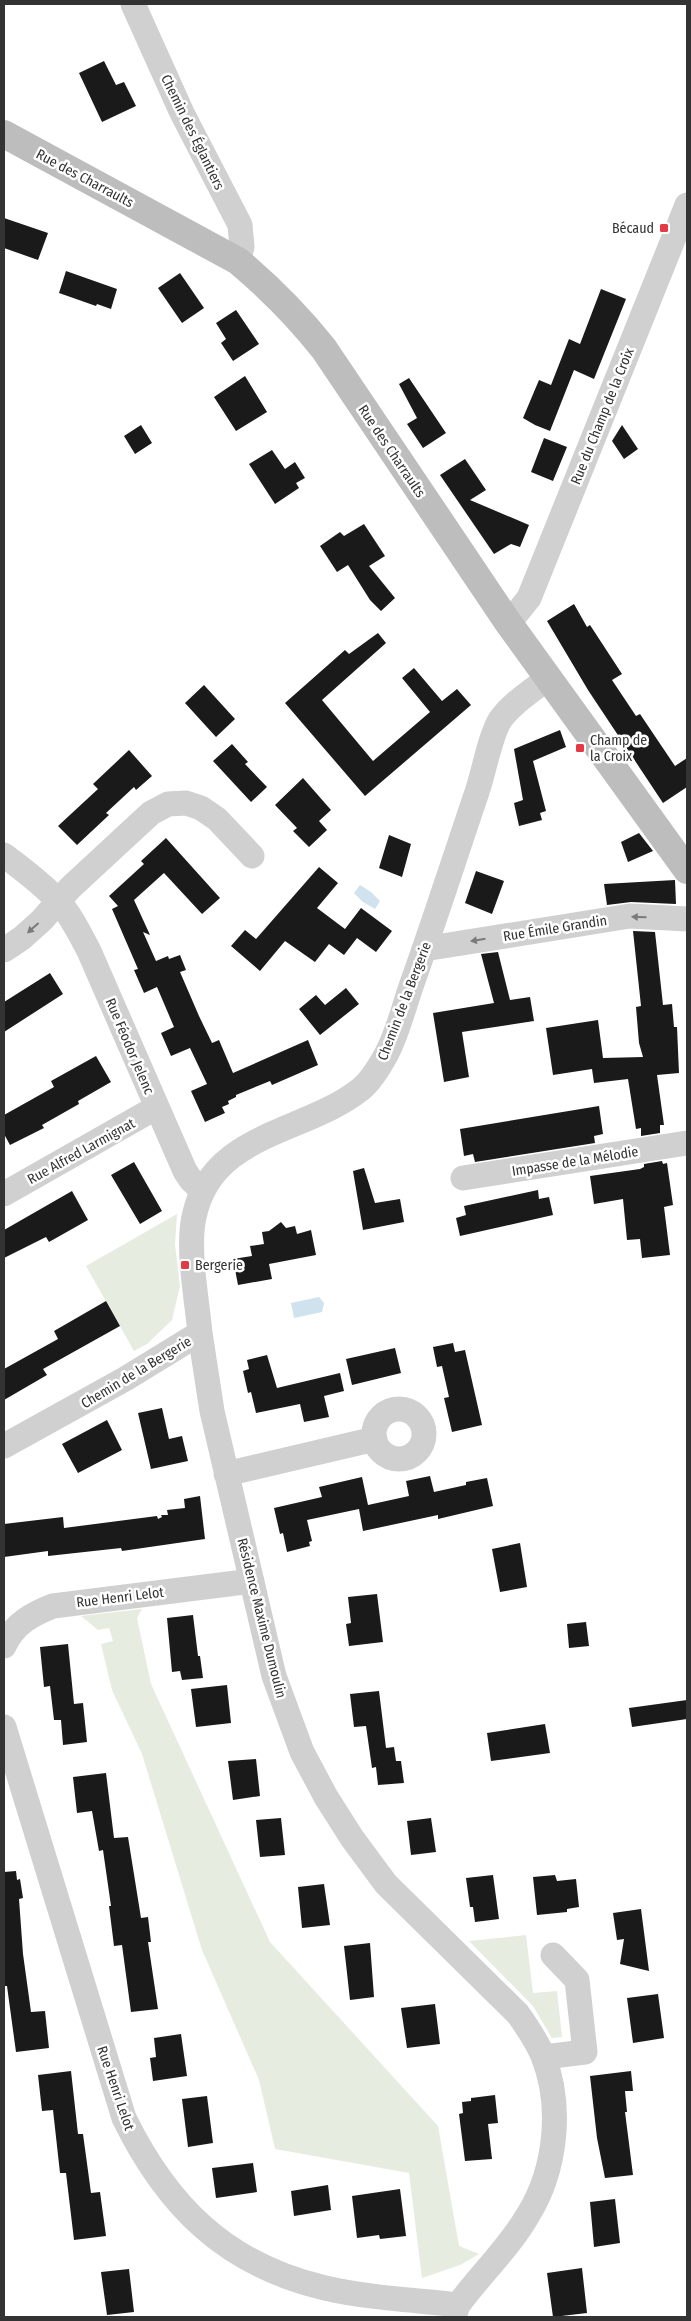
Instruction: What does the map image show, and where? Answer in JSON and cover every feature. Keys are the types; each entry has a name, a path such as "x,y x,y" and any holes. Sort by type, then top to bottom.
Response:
{"street":[{"name":"Chemin des Églantiers","path":"133,4 182,113 240,225 242,247 238,261"},
{"name":"Rue des Charraults","path":"4,134 238,261 282,300 324,349 507,621 687,870"},
{"name":"Rue du Champ de la Croix","path":"507,621 517,613 528,598 680,244 687,205"},
{"name":"Chemin de la Bergerie","path":"4,1446 108,1389 200,1333 193,1241 194,1218 202,1190 222,1163 247,1145 346,1099 362,1088 376,1072 388,1052 424,949 484,773 495,729 504,715 548,678"},
{"path":"4,950 22,938 42,920 58,901 151,813 168,804 186,803 201,808 217,820 252,856"},
{"name":"Rue Féodor Jelenc","path":"4,855 58,901 89,951 185,1171 191,1180 202,1190"},
{"name":"Rue Émile Grandin","path":"424,949 630,916 687,919"},
{"name":"Rue Alfred Larmignat","path":"4,1194 157,1107"},
{"name":"Impasse de la Mélodie","path":"463,1178 687,1143"},
{"name":"Résidence Maxime Dumoulin","path":"200,1333 212,1412 274,1676 302,1752 326,1797 352,1838 386,1884 518,2014 532,2034 544,2057 551,2084 554,2114 552,2150 545,2180 528,2215 456,2311"},
{"path":"226,1474 374,1439"},
{"name":"Rue Henri Lelot","path":"4,1646 9,1635 30,1616 53,1606 252,1581"},
{"name":"Rue Henri Lelot","path":"4,1727 124,2118 141,2153 164,2186 190,2217 251,2261 284,2275 325,2288 456,2311"},
{"path":"544,2057 586,2052 577,1980 553,1955"}],"shaded area":[{"path":"177,1214 175,1245 180,1286 172,1320 147,1344 134,1351 86,1266"},
{"path":"142,1609 137,1618 151,1684 270,1942 438,2126 459,2246 479,2254 460,2265 422,2278 409,2173 275,2149 259,2080 202,1950 142,1754 112,1690 101,1644 113,1641 109,1628 98,1630 81,1616"},
{"path":"526,1935 533,1993 557,1991 562,2037 552,2038 533,2006 469,1941"}],"water":[{"path":"360,885 380,901 375,909 363,902 354,893"},
{"path":"319,1297 324,1303 322,1312 294,1318 291,1303"}],"building":[{"path":"104,61 116,85 124,82 136,106 102,122 79,73"},
{"path":"4,218 48,233 38,260 4,248"},
{"path":"66,271 117,289 111,309 97,304 96,306 59,293"},
{"path":"180,273 204,308 182,323 158,288"},
{"path":"601,289 626,299 594,379 574,370 550,431 535,425 523,418 539,380 551,385 569,339 580,344"},
{"path":"236,310 259,344 233,361 221,343 226,339 216,323"},
{"path":"245,376 267,412 236,431 214,397"},
{"path":"409,378 446,433 423,448 407,424 417,418 399,384"},
{"path":"141,425 152,443 135,454 124,436"},
{"path":"622,425 638,449 624,459 612,441"},
{"path":"544,438 567,447 553,481 531,472"},
{"path":"272,450 285,469 295,462 305,478 296,483 299,488 275,504 249,464"},
{"path":"465,459 486,490 470,500 529,525 520,547 511,544 494,554 440,475"},
{"path":"364,524 385,556 369,566 395,598 381,611 370,600 348,565 337,572 320,546 340,532 344,536"},
{"path":"574,604 587,627 590,625 622,674 612,680 636,716 640,714 675,766 687,758 687,787 663,803 588,690 547,621"},
{"path":"378,633 386,643 322,700 373,761 430,712 402,678 414,668 442,701 457,689 471,705 365,796 285,703 345,650 349,654"},
{"path":"204,685 235,719 216,737 185,703"},
{"path":"560,730 566,747 533,761 546,811 540,813 542,820 519,826 514,803 523,800 514,749"},
{"path":"232,744 248,762 245,764 267,787 251,802 213,761"},
{"path":"129,750 152,776 136,790 134,787 106,813 109,815 77,845 58,826 98,789 93,784"},
{"path":"303,778 331,810 319,821 327,830 309,847 293,831 297,828 275,805"},
{"path":"639,833 653,851 628,862 621,842"},
{"path":"389,835 411,844 402,877 379,868"},
{"path":"166,838 220,898 202,914 164,873 134,900 150,935 143,932 156,961 168,956 169,959 180,955 186,970 180,972 199,1016 212,1043 219,1040 233,1073 308,1040 318,1065 272,1085 270,1081 236,1095 236,1097 228,1101 229,1104 222,1107 225,1113 205,1122 191,1091 207,1084 190,1048 171,1056 161,1033 174,1027 157,987 144,993 134,970 138,969 112,909 118,906 109,896 144,864 141,861"},
{"path":"319,867 338,883 317,908 345,929 361,908 392,931 376,952 357,938 344,955 329,944 315,962 285,941 260,971 231,946 245,930 256,939"},
{"path":"476,871 504,881 492,914 465,903"},
{"path":"675,880 676,904 631,902 607,905 604,884"},
{"path":"633,931 655,932 663,1005 672,1004 674,1027 677,1027 679,1073 657,1075 664,1125 660,1125 660,1133 641,1136 641,1128 636,1129 628,1079 594,1083 592,1069 553,1075 546,1028 598,1020 603,1058 643,1057 639,1043 636,1007 641,1006"},
{"path":"498,952 510,1000 530,997 534,1021 462,1032 469,1077 444,1082 433,1013 494,1003 481,954"},
{"path":"50,973 63,994 4,1032 4,1002"},
{"path":"346,988 359,1004 320,1035 299,1009 316,995 325,1005"},
{"path":"96,1056 111,1082 78,1101 79,1104 42,1125 44,1128 10,1145 4,1134 4,1115 54,1087 51,1081"},
{"path":"599,1106 603,1134 594,1136 595,1143 475,1162 473,1154 464,1156 460,1129"},
{"path":"662,1161 663,1164 667,1163 673,1205 664,1207 670,1255 642,1258 640,1239 627,1240 623,1199 594,1204 590,1176 640,1169 644,1167 644,1164"},
{"path":"134,1162 162,1211 140,1224 111,1175"},
{"path":"364,1168 375,1203 400,1199 404,1222 363,1230 353,1171"},
{"path":"538,1190 539,1199 549,1197 553,1215 460,1236 456,1218 466,1215 464,1206"},
{"path":"72,1191 88,1220 49,1242 46,1237 4,1258 4,1230"},
{"path":"281,1222 286,1228 295,1226 297,1234 311,1230 316,1255 269,1264 272,1279 238,1285 233,1259 252,1256 250,1246 264,1244 262,1232 269,1231"},
{"path":"106,1301 120,1326 43,1369 47,1375 4,1400 4,1369 58,1339 54,1331"},
{"path":"453,1343 455,1352 465,1350 482,1425 452,1432 444,1398 449,1397 442,1366 437,1367 433,1347"},
{"path":"395,1348 401,1373 352,1385 346,1359"},
{"path":"267,1355 277,1388 340,1373 344,1391 324,1396 329,1417 304,1422 300,1404 256,1413 251,1392 248,1393 243,1371 249,1369 247,1360"},
{"path":"162,1408 169,1439 182,1436 188,1461 151,1469 138,1413"},
{"path":"107,1420 122,1450 78,1473 62,1444"},
{"path":"430,1476 434,1492 487,1478 493,1506 438,1519 438,1515 363,1531 359,1509 307,1520 312,1541 309,1542 310,1546 287,1552 283,1533 280,1534 274,1508 322,1497 319,1487 362,1477 368,1505 409,1496 406,1481"},
{"path":"200,1496 205,1539 122,1551 121,1548 48,1556 48,1551 4,1557 4,1524 63,1517 64,1528 157,1516 158,1519 162,1517 161,1515 168,1515 167,1510 185,1508 184,1499"},
{"path":"520,1543 527,1587 500,1592 492,1549"},
{"path":"377,1594 383,1642 349,1646 346,1624 351,1623 348,1597"},
{"path":"193,1615 203,1678 182,1680 180,1671 172,1672 167,1618"},
{"path":"586,1622 589,1646 569,1648 567,1624"},
{"path":"68,1644 74,1704 83,1703 87,1742 63,1745 61,1720 54,1720 50,1686 44,1687 40,1647"},
{"path":"227,1685 231,1723 196,1727 191,1689"},
{"path":"379,1691 386,1748 394,1747 396,1761 401,1761 404,1783 378,1785 376,1767 372,1768 366,1726 354,1727 350,1694"},
{"path":"687,1700 687,1719 632,1727 629,1708"},
{"path":"545,1724 550,1753 491,1761 487,1733"},
{"path":"256,1759 260,1796 233,1800 228,1761"},
{"path":"106,1773 114,1838 128,1837 141,1918 148,1917 151,1942 148,1942 158,2009 131,2012 122,1945 114,1946 109,1906 111,1906 103,1850 99,1851 92,1811 77,1813 73,1777"},
{"path":"281,1818 285,1855 260,1857 256,1820"},
{"path":"431,1818 436,1852 411,1855 407,1821"},
{"path":"16,1871 17,1880 20,1879 23,1898 19,1899 23,1954 31,2012 45,2011 49,2048 16,2052 7,1986 4,1986 4,1872"},
{"path":"493,1875 499,1919 475,1922 473,1907 470,1907 466,1878"},
{"path":"555,1875 557,1881 576,1879 579,1907 567,1909 567,1912 537,1915 533,1877"},
{"path":"324,1884 330,1925 302,1928 298,1887"},
{"path":"641,1909 649,1971 620,1964 624,1939 617,1940 613,1913"},
{"path":"370,1943 374,1997 350,2000 344,1946"},
{"path":"658,1994 664,2038 633,2043 627,1998"},
{"path":"435,2004 440,2044 407,2048 401,2008"},
{"path":"181,2034 187,2076 153,2081 150,2058 156,2057 154,2038"},
{"path":"71,2071 78,2134 83,2134 91,2193 100,2192 106,2236 74,2240 66,2173 60,2173 53,2110 42,2111 38,2075"},
{"path":"631,2071 633,2091 625,2091 627,2112 625,2112 633,2175 605,2178 597,2138 590,2076"},
{"path":"495,2095 498,2123 488,2124 492,2159 465,2161 459,2114 463,2113 462,2102 471,2101 471,2098"},
{"path":"207,2096 213,2143 188,2147 182,2099"},
{"path":"253,2163 257,2192 216,2198 212,2168"},
{"path":"328,2185 331,2210 294,2216 291,2191"},
{"path":"400,2189 406,2236 380,2239 379,2235 357,2238 352,2196"},
{"path":"615,2199 620,2243 594,2247 590,2202"},
{"path":"582,2268 587,2313 553,2317 547,2273"},
{"path":"129,2269 134,2312 107,2315 101,2272"}],"place":[{"name":"Bécaud","path":"664,228"},
{"name":"Champ de la Croix","path":"580,748"},
{"name":"Bergerie","path":"185,1265"}]}
